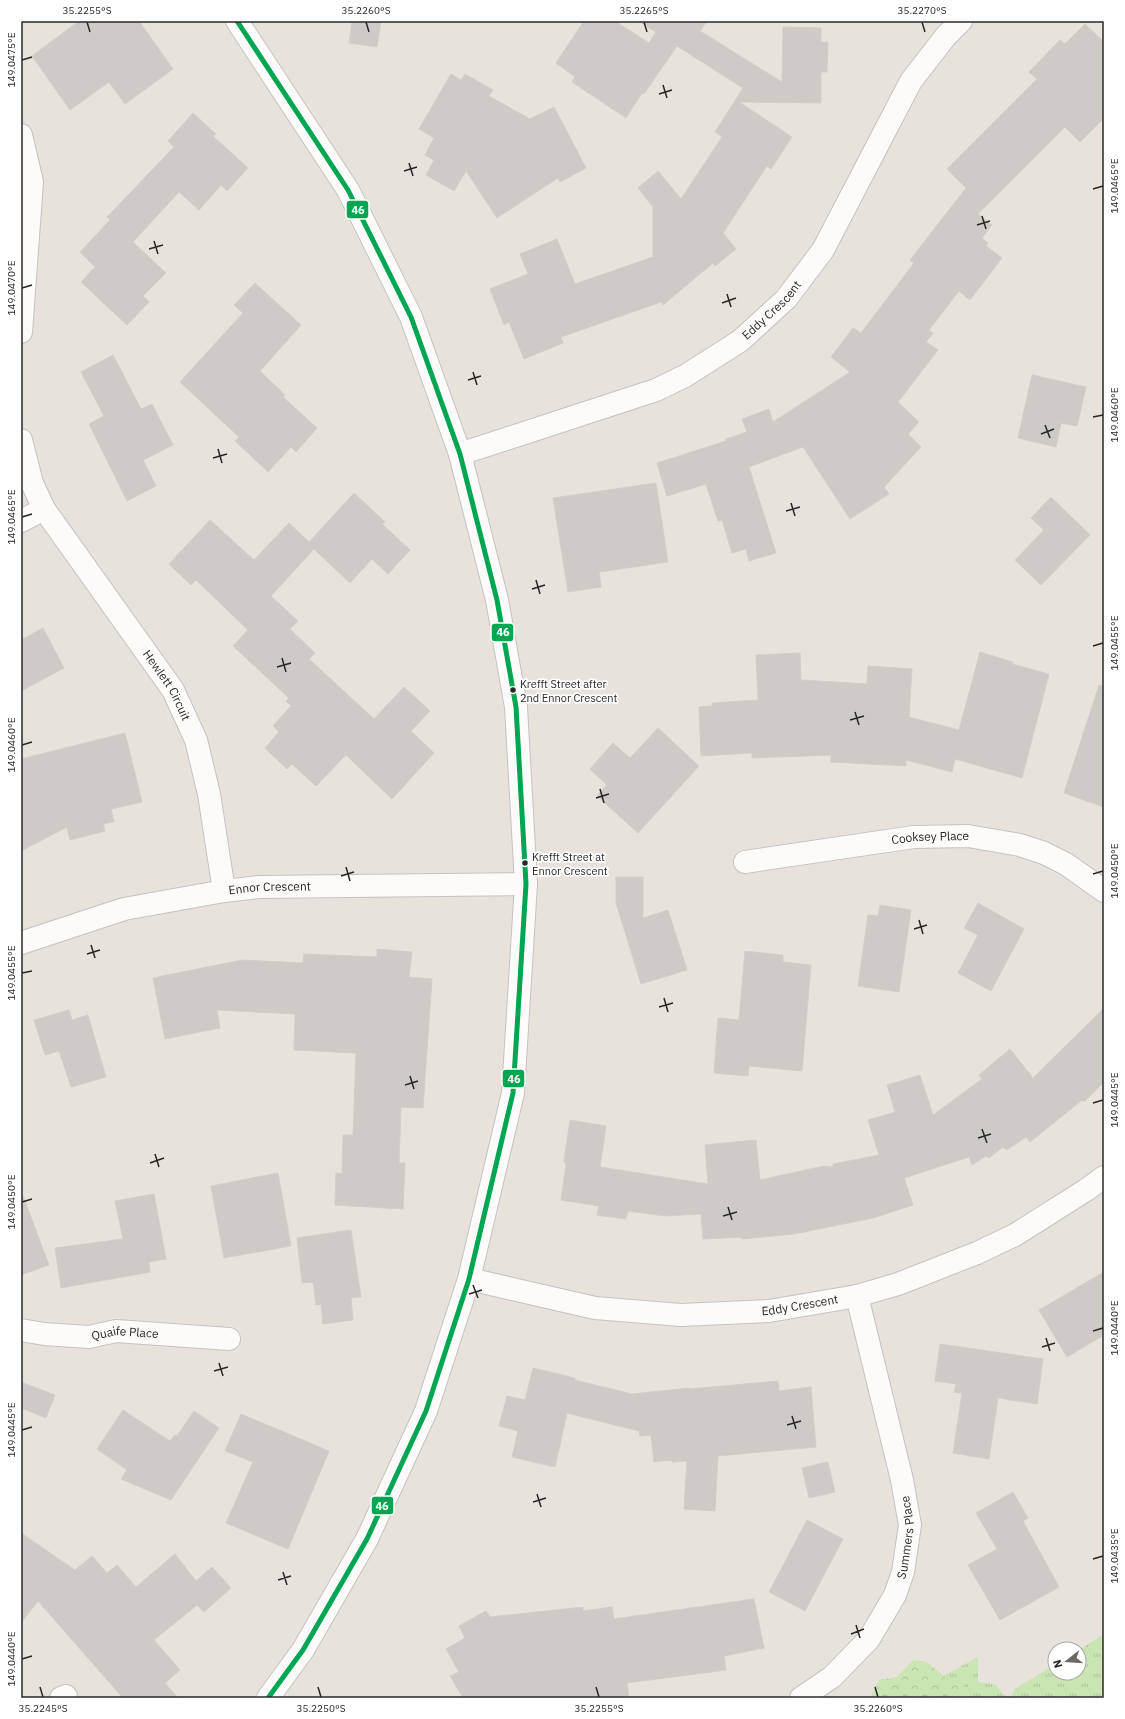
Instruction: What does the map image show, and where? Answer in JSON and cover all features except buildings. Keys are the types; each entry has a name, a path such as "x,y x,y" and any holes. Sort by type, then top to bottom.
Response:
{"street":[{"path":"237,21 348,190 411,317 460,454 497,600 516,707 526,884 513,1093 469,1279 426,1411 368,1539 303,1650 268,1698"},
{"name":"Eddy Crescent","path":"460,454 656,390 685,376 740,341 786,298 823,250 911,81 946,36 961,21"},
{"path":"21,135 32,182 21,332"},
{"name":"Hewlett Circuit","path":"21,440 32,483 44,509 172,690 198,748 209,794 224,891"},
{"path":"21,521 44,509"},
{"name":"Cooksey Place","path":"745,862 914,837 968,836 1020,845 1044,853 1066,864 1104,891"},
{"name":"Ennor Crescent","path":"21,943 124,909 224,891 259,887 526,884"},
{"name":"Eddy Crescent","path":"469,1279 594,1308 681,1315 769,1310 857,1296 898,1284 977,1253 1015,1234 1086,1190 1104,1177"},
{"name":"Summers Place","path":"801,1698 832,1677 869,1639 895,1595 903,1572 910,1525 902,1480 857,1296"},
{"name":"Quaife Place","path":"21,1330 44,1334 89,1337 116,1331 229,1339"}],"green space":[{"path":"1104,1634 1104,1698 955,1698 967,1681 951,1683 943,1676 978,1657 978,1682 997,1685 1003,1695 1011,1697 1014,1689 1047,1670 1047,1681 1087,1681 1087,1645"},
{"path":"913,1660 927,1662 951,1682 967,1681 955,1698 870,1698 879,1680 897,1677"}],"transit line":[{"name":"46","path":"237,21 348,190 411,317 460,454 497,600 516,707 526,884 513,1093 469,1279 426,1411 367,1539 303,1650 268,1698"}],"place":[{"name":"Krefft Street after 2nd Ennor Crescent","path":"513,690"},
{"name":"Krefft Street at Ennor Crescent","path":"525,863"}]}
